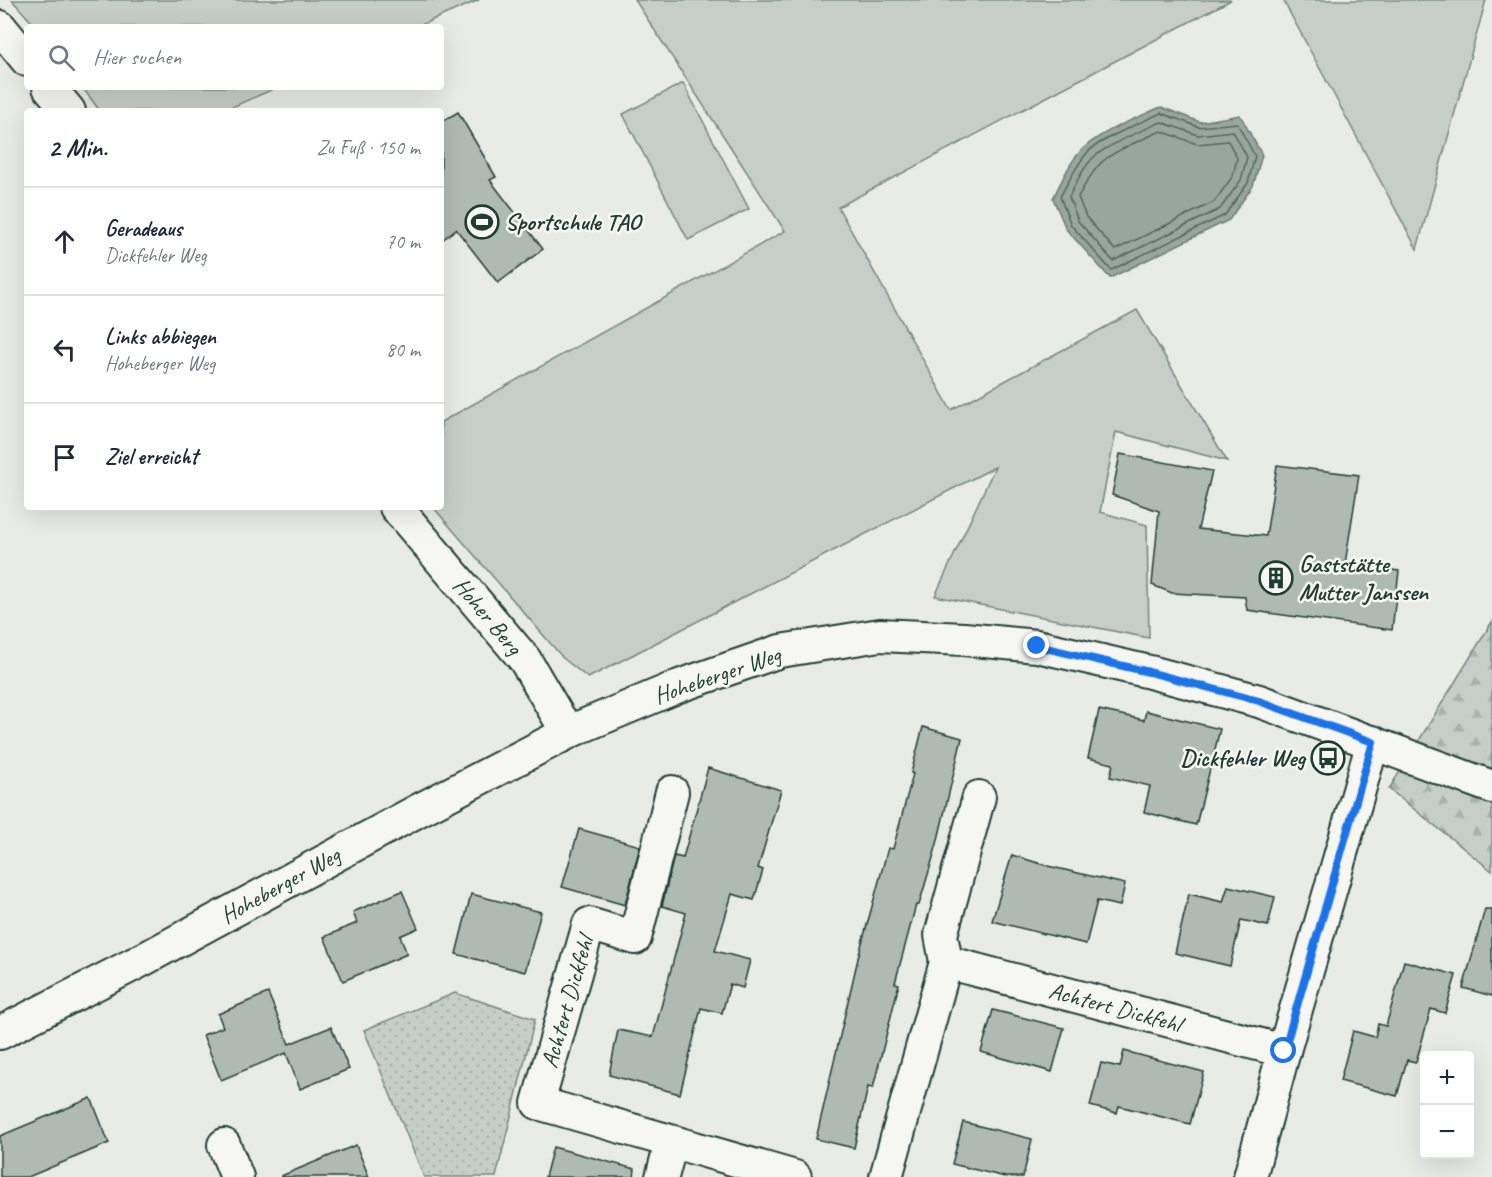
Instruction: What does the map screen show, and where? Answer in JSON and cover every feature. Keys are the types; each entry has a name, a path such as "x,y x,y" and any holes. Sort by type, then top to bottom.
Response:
{"street":[{"path":"0,27 24,56"},
{"path":"52,90 66,108"},
{"name":"Hoher Berg","path":"399,510 525,660 559,718 571,731"},
{"name":"Hoheberger Weg","path":"0,1033 146,958 419,810 571,731 679,686 780,651 880,635 964,639 1048,648 1259,701 1492,787"},
{"path":"1250,1177 1373,742"},
{"name":"Achtert Dickfehl","path":"672,792 635,938 589,924 538,1103 795,1177"},
{"path":"885,1177 946,962 941,935 979,797"},
{"name":"Achtert Dickfehl","path":"946,962 1284,1051"},
{"path":"662,1177 672,1143"},
{"path":"224,1145 237,1177"}],"green space":[{"path":"12,0 479,0 423,24 33,24"},
{"path":"635,0 1231,0 838,207 951,410 1137,310 1227,461 1116,432 1100,512 1147,525 1149,638 935,596 995,467 588,678 563,658 436,510 444,510 444,420 785,231"},
{"path":"1283,0 1486,0 1417,249"},
{"path":"683,83 749,209 688,240 623,114"},
{"path":"84,90 271,90 230,108 98,108"},
{"path":"1492,622 1492,871 1389,789"},
{"path":"455,993 535,1019 496,1177 424,1177 364,1030"}],"water":[{"path":"1161,107 1200,122 1240,115 1262,155 1253,186 1229,220 1110,278 1066,229 1053,198 1071,163 1086,146 1112,129"}],"building":[{"path":"458,112 496,177 490,180 543,249 498,283 456,229 444,239 444,120"},
{"path":"1120,454 1212,471 1198,529 1266,536 1277,465 1359,475 1345,564 1399,571 1392,630 1247,610 1245,597 1172,593 1152,585 1159,511 1112,495"},
{"path":"1099,710 1144,720 1146,711 1220,729 1196,825 1144,812 1150,786 1110,777 1113,764 1088,758"},
{"path":"923,727 962,738 937,844 919,905 916,905 895,983 899,984 873,1088 868,1087 854,1148 816,1139 859,954 888,848 893,849"},
{"path":"708,768 781,790 758,868 763,870 754,900 732,894 715,951 750,960 743,988 730,984 722,1013 701,1008 680,1094 609,1075 618,1030 653,1037 686,913 662,906 674,856 683,858"},
{"path":"579,829 640,846 625,905 562,887"},
{"path":"1012,855 1125,884 1120,906 1097,901 1086,944 992,921"},
{"path":"1228,886 1275,897 1268,926 1241,920 1230,966 1175,953 1189,894 1223,902"},
{"path":"402,891 418,928 400,936 407,954 343,981 324,937 357,923 353,912"},
{"path":"471,894 541,912 525,972 456,954"},
{"path":"1485,909 1492,909 1492,996 1463,988"},
{"path":"1404,961 1456,975 1445,1013 1431,1009 1416,1062 1407,1060 1397,1096 1340,1081 1353,1031 1375,1037 1378,1024 1386,1026"},
{"path":"268,993 289,1044 331,1027 349,1069 300,1089 286,1053 221,1080 203,1035 223,1027 218,1014"},
{"path":"993,1010 1064,1028 1052,1072 981,1052"},
{"path":"1124,1051 1204,1072 1190,1124 1119,1106 1117,1113 1090,1106 1101,1063 1120,1067"},
{"path":"91,1098 109,1143 28,1177 0,1177 0,1136"},
{"path":"963,1122 1032,1139 1023,1177 1005,1177 952,1164"},
{"path":"356,1145 369,1177 281,1177 281,1176"},
{"path":"553,1147 635,1169 634,1177 545,1177"}],"place":[{"name":"Sportschule TAO","path":"482,222"},
{"name":"Gaststätte Mutter Janssen","path":"1276,578"},
{"name":"Dickfehler Weg","path":"1328,758"}],"route":[{"path":"1037,646 1259,701 1373,742 1284,1051"}]}
